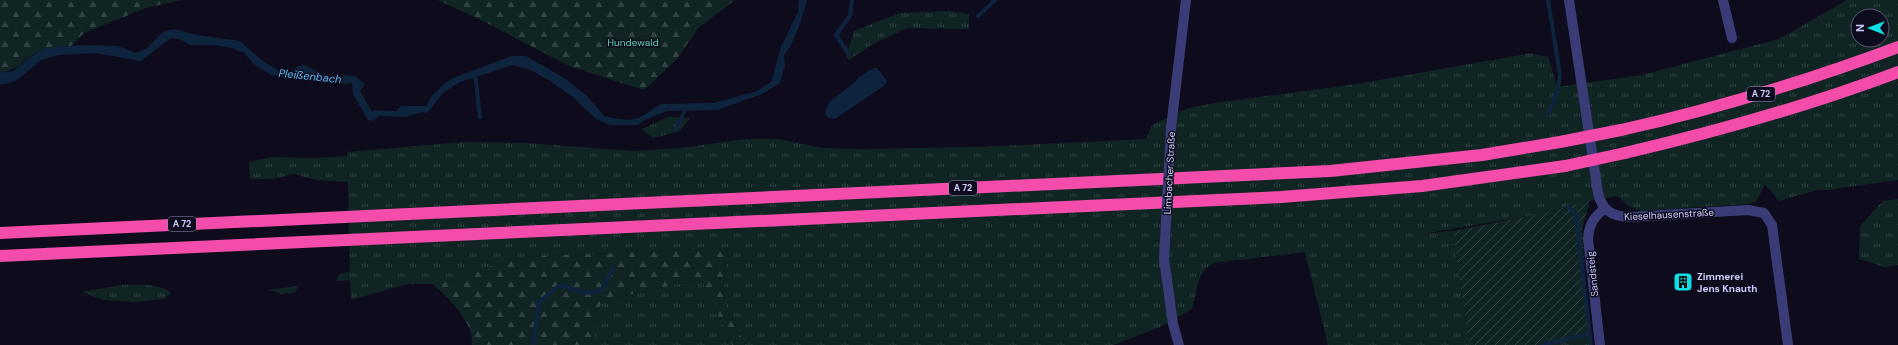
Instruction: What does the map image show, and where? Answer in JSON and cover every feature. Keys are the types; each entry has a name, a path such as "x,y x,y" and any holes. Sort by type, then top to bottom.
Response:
{"highway":[{"name":"A 72","path":"0,233 1330,171 1466,157 1560,142 1621,130 1714,108 1781,88 1898,47"},
{"name":"A 72","path":"0,256 1281,197 1422,186 1565,166 1626,153 1724,129 1790,110 1898,72"}],"street":[{"name":"Limbacher Straße","path":"1179,345 1174,330 1164,258 1171,128 1186,0"},
{"path":"1569,0 1598,193 1604,209"},
{"path":"1723,0 1732,38"},
{"name":"Sandsteig","path":"1600,345 1588,228 1592,221 1604,209"},
{"name":"Kieselhausenstraße","path":"1604,209 1612,214 1629,217 1748,210 1764,213 1772,225 1788,345"}],"green space":[{"path":"0,0 181,0 146,8 84,33 71,46 39,51 16,68 0,73"},
{"name":"Hundewald","path":"438,0 735,0 698,28 677,59 644,90 569,66 489,24"},
{"path":"1847,0 1898,0 1898,180 1827,190 1817,190 1779,201 1765,184 1756,202 1747,204 1641,211 1627,205 1618,196 1590,201 1533,215 1421,234 1453,231 1469,345 1328,345 1305,252 1213,263 1207,268 1200,278 1192,309 1160,327 1113,345 745,345 723,300 727,248 521,257 485,268 459,280 433,284 407,284 351,300 350,280 336,281 340,274 350,272 348,182 316,180 294,174 272,179 250,179 249,162 273,157 315,158 347,156 347,152 464,142 525,143 633,151 680,148 746,139 777,139 823,148 859,149 979,147 1146,139 1152,125 1188,108 1357,84 1531,53 1548,57 1557,87 1642,75 1779,39"},
{"path":"950,11 969,14 969,29 907,28 871,45 849,60 846,56 854,31 900,13"},
{"path":"668,117 690,118 680,131 653,138 642,129"},
{"path":"1898,199 1898,265 1884,267 1859,259 1860,226 1883,201"},
{"path":"1590,201 1582,229 1589,334 1538,345 1469,345 1453,231 1533,215"},
{"path":"727,248 723,300 745,345 732,345 701,279 601,301 593,345 472,345 470,329 463,316 449,299 433,284 459,280 485,268 521,257"},
{"path":"701,279 732,345 593,345 601,301"},
{"path":"122,285 155,286 171,293 164,299 132,302 104,300 82,292"},
{"path":"298,286 295,293 282,294 268,290"},
{"path":"1589,334 1591,345 1538,345"}],"water":[{"name":"Pleißenbach","path":"799,0 807,0 800,24 790,47 784,55 785,65 780,83 764,93 718,110 667,111 646,119 638,125 610,125 596,119 573,97 550,81 531,70 513,65 460,82 444,92 427,113 423,112 405,117 379,116 373,121 368,120 353,94 352,83 338,84 271,75 254,64 244,53 232,48 215,45 191,45 179,39 171,38 141,61 96,53 58,55 41,60 20,78 10,83 0,84 0,73 13,71 34,54 47,48 85,45 118,46 135,53 146,49 163,32 174,29 197,35 240,41 264,62 278,70 291,72 298,66 306,65 317,72 340,79 345,75 354,76 365,84 360,91 372,112 375,110 396,111 401,106 427,106 430,98 445,83 453,78 512,56 526,56 566,79 587,96 604,116 630,120 641,117 662,104 714,103 757,91 771,82 781,47 798,12"},
{"path":"874,68 877,68 887,81 885,85 835,119 828,118 825,113 829,102 854,83 859,77"}],"waterway":[{"path":"849,54 836,35 850,16 852,0"},
{"path":"978,16 995,0"},
{"path":"1548,0 1560,75 1558,89 1549,113"},
{"path":"475,73 480,117"},
{"path":"676,129 687,106"},
{"path":"1568,207 1576,214 1591,345"},
{"path":"533,345 539,302 560,285 585,293 601,291 613,269"},
{"path":"1542,345 1589,334"}],"place":[{"name":"Zimmerei Jens Knauth","path":"1683,282"}]}
